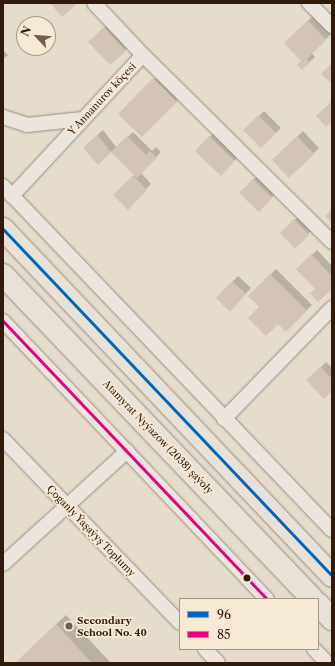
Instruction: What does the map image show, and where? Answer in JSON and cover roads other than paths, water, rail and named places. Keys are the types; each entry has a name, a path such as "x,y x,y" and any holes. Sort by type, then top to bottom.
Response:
{"main road":[{"path":"3,229 332,576"},
{"name":"Atamyrat Nyýazow (2038) şaýoly","path":"3,275 312,598"},
{"path":"319,605 332,619"}],"street":[{"name":"Y Annanurov köçesi","path":"8,191 83,119 143,55 94,3"},
{"path":"309,3 332,26"},
{"path":"143,55 332,242"},
{"path":"3,117 28,125 83,119"},
{"path":"8,191 224,419 332,530"},
{"path":"224,419 332,308"},
{"path":"3,321 266,598"},
{"name":"Çoganly Ýaşaýyş Toplumy","path":"3,439 179,622"},
{"path":"3,564 127,452"},
{"path":"206,650 218,663"},
{"path":"315,650 327,663"}],"place":[{"name":"Secondary School No. 40","path":"69,626"}]}
